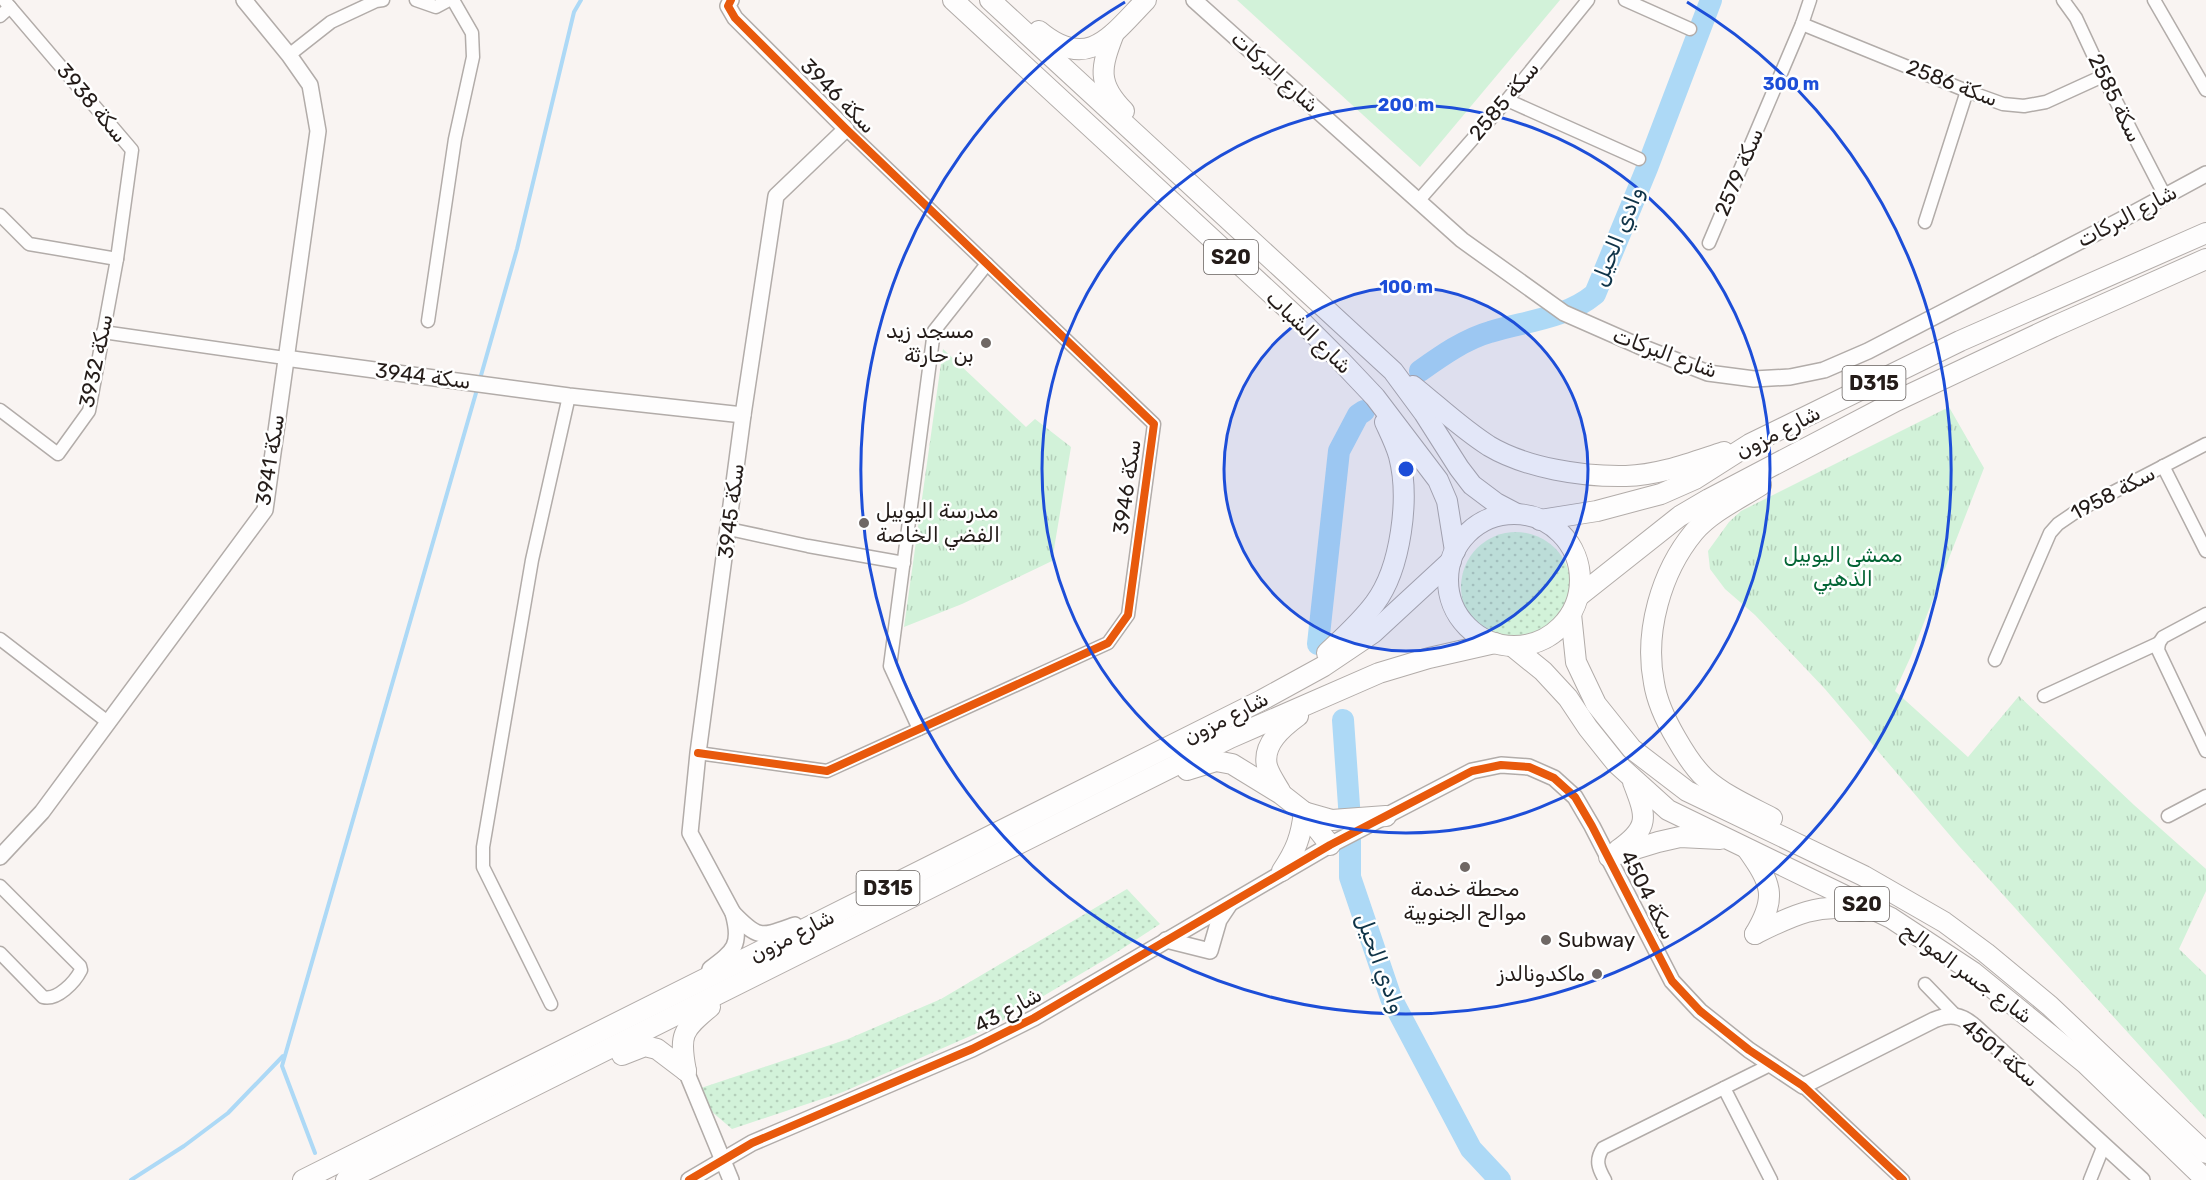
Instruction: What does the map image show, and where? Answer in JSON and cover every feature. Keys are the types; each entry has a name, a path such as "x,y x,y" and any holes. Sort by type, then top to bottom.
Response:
{"main road":[{"name":"شارع الشباب","path":"954,0 1340,358 1375,398 1438,480 1449,509 1453,556"},
{"name":"شارع الشباب","path":"990,0 1393,371 1472,485 1489,499 1517,514"},
{"path":"1003,0 1054,44 1071,50 1088,50 1114,33 1146,0"},
{"path":"1114,33 1103,62 1104,82 1115,103 1278,266"},
{"path":"2113,272 2197,225 2206,217"},
{"name":"شارع مزون","path":"1540,520 1597,511 1661,494 1695,479 1750,444 1960,341 2206,233"},
{"name":"شارع مزون","path":"1575,605 1680,516 1896,401 2206,259"},
{"path":"1393,371 1489,446 1512,457 1546,468 1627,476 1668,470 1750,444"},
{"path":"1262,700 1325,654 1354,627 1376,601 1390,570 1400,541 1404,512 1403,492 1399,457 1375,398"},
{"path":"1818,442 1792,464 1709,519 1695,531 1667,579 1654,620 1652,637 1654,683 1668,724 1682,748 1706,779 1733,798 1827,846 1910,902"},
{"name":"S20","path":"1503,645 1476,634 1461,620 1451,602 1448,581 1453,556 1463,538 1487,520 1501,515 1517,514 1550,524 1566,538 1576,555 1581,576 1575,605"},
{"name":"شارع مزون","path":"303,1180 1262,700 1324,666 1373,633 1453,556"},
{"path":"1503,645 1530,644 1546,638 1560,628 1575,605"},
{"name":"شارع جسر الموالح","path":"1575,605 1576,662 1596,704 1632,749 1687,791 1863,876 1944,922 2050,1006 2206,1154"},
{"name":"شارع مزون","path":"346,1180 1230,738 1379,673 1430,658 1503,645"},
{"name":"شارع جسر الموالح","path":"1503,645 1543,671 1568,698 1588,728 1617,763 1668,810 1891,918 1973,972 2086,1064 2206,1180"},
{"path":"1281,794 1267,766 1272,741 1282,727 1312,705 1379,673"},
{"path":"1128,789 1216,761 1232,764 1281,794 1304,812 1330,845"},
{"path":"1609,857 1630,842 1642,829 1645,819 1643,806 1631,776"},
{"path":"1304,812 1332,820 1386,816"},
{"path":"1282,871 1297,848 1304,812"},
{"path":"1609,857 1680,837 1738,843 1768,882 1770,900 1766,916 1755,934 1801,913 1826,907 1854,909 1891,918"},
{"path":"686,1071 682,1049 684,1035 691,1022 738,984"},
{"path":"519,1094 645,1046 657,1049 686,1071"}],"street":[{"name":"سكة 3941","path":"0,857 42,812 265,510 318,131 310,85 289,55 243,0"},
{"path":"289,55 331,22 376,1 383,0"},
{"path":"416,0 436,7 451,0 472,33 473,57 455,139 428,321"},
{"name":"سكة 3946","path":"698,753 827,771 1108,643 1128,615 1154,424 846,129 735,18 728,6 731,0"},
{"name":"شارع البركات","path":"1194,0 1462,240 1564,313 1708,373 1754,379 1790,377 1824,370 1868,351 2206,174"},
{"name":"سكة 2585","path":"1419,200 1508,100 1588,0"},
{"path":"1625,0 1690,29"},
{"name":"سكة 2579","path":"1709,243 1802,24 1810,0"},
{"name":"سكة 2585","path":"2063,0 2076,18 2165,196"},
{"path":"2154,0 2206,90"},
{"path":"0,16 7,4"},
{"name":"سكة 3938","path":"7,4 132,150 117,259"},
{"name":"سكة 2586","path":"1802,24 2002,104 2024,106 2046,102 2103,76"},
{"path":"1925,222 1967,91"},
{"path":"1508,100 1639,159"},
{"name":"سكة 3945","path":"733,913 690,833 698,753 743,415 776,196 846,129"},
{"path":"0,215 29,244 117,259"},
{"name":"سكة 3932","path":"0,410 58,454 89,411 117,259"},
{"path":"919,729 890,666 934,331 987,264"},
{"name":"سكة 3944","path":"103,332 569,396 743,415"},
{"path":"551,1004 483,867 483,847 532,560 569,396"},
{"name":"سكة 1958","path":"1995,660 2045,544 2058,524 2077,511 2206,444"},
{"path":"2163,466 2206,551"},
{"path":"729,529 904,563"},
{"path":"2206,614 2163,637 2158,650 2206,751"},
{"path":"0,639 109,723"},
{"path":"2044,696 2159,643"},
{"name":"سكة 4504","path":"1330,845 1472,771 1501,765 1529,766 1554,778 1575,797 1609,857 1672,981 1700,1011 1749,1050 1803,1086 1903,1180"},
{"path":"2168,816 2206,796"},
{"name":"شارع 43","path":"688,1180 752,1143 972,1049 1034,1018 1330,845"},
{"path":"0,886 80,966 81,970 56,996 50,999 43,997 0,953"},
{"path":"733,913 750,931 767,935 860,902"},
{"path":"1166,940 1210,951 1219,920 1230,902"},
{"path":"671,997 731,953 737,938 733,913"},
{"path":"1925,984 1955,1015"},
{"name":"سكة 4501","path":"1803,1086 1934,1020 1955,1015 1974,1026 2142,1180"},
{"path":"1605,1180 1597,1164 1598,1155 1603,1148 1770,1065"},
{"path":"686,1071 731,1180"},
{"path":"1724,1088 1771,1180"},
{"path":"2090,1180 2104,1145"}],"green space":[{"path":"1237,0 1560,0 1420,167"},
{"path":"943,349 1026,427 1035,419 1071,447 1052,561 962,604 904,627"},
{"name":"ممشى اليوبيل الذهبي","path":"1949,407 1984,468 1911,656 1895,691 1968,757 2019,696 2134,805 2206,869 2206,891 2179,949 2206,975 2206,1119 1959,846 1825,689 1755,615 1725,589 1710,569 1708,551 1729,522 1741,511"},
{"path":"1516,532 1537,537 1555,548 1566,566 1571,587 1566,608 1555,626 1537,637 1516,642 1495,637 1477,626 1466,608 1461,587 1466,566 1477,548 1495,537"},
{"path":"1127,889 1160,924 993,1026 843,1092 732,1129 711,1111 701,1088 848,1039 941,999"}],"waterway":[{"path":"480,379 517,249 574,12 581,0"},
{"name":"وادي الحيل","path":"1420,371 1471,339 1558,314 1595,294 1647,168 1711,0"},
{"path":"315,1153 282,1066 478,386"},
{"name":"وادي الحيل","path":"1318,644 1339,451 1358,415 1364,411"},
{"name":"وادي الحيل","path":"1343,720 1350,820 1350,877 1391,998 1471,1149 1500,1180"},
{"path":"131,1180 184,1146 228,1113 283,1056"}],"cycle path":[{"path":"698,753 827,771 1108,643 1128,615 1154,424 846,129 735,18 728,6 731,0"},
{"path":"689,1180 752,1143 972,1049 1034,1018 1330,845 1472,771 1501,765 1529,767 1554,778 1575,797 1672,981 1700,1011 1749,1050 1803,1086 1903,1180"}],"place":[{"name":"مسجد زيد بن حارثة","path":"986,343"},
{"name":"مدرسة اليوبيل الفضي الخاصة","path":"864,523"},
{"name":"محطة خدمة موالح الجنوبية","path":"1465,867"},
{"name":"Subway","path":"1546,940"},
{"name":"ماكدونالدز","path":"1597,974"}]}
